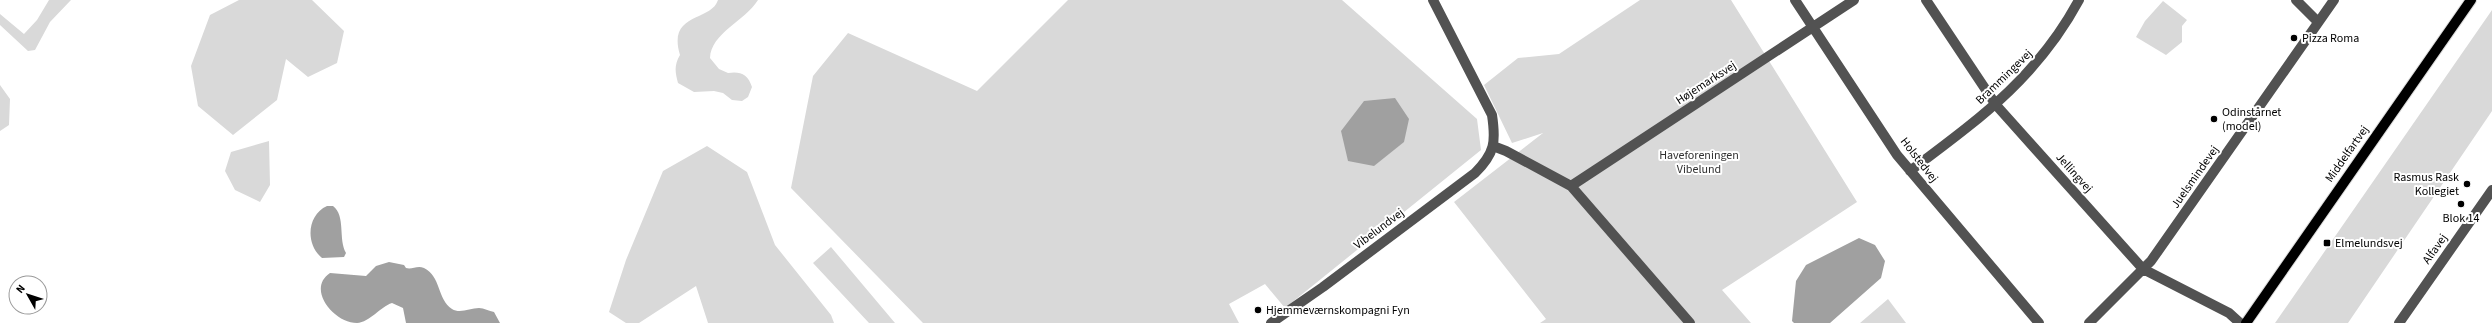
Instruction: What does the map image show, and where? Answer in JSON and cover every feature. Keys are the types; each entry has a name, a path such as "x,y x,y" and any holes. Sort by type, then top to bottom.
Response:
{"main road":[{"name":"Middelfartvej","path":"2246,323 2471,0"}],"street":[{"path":"1433,0 1492,115 1495,133 1494,146 1571,186 1690,323"},
{"name":"Holstedvej","path":"1795,0 1910,171 2039,323"},
{"name":"Højemarksvej","path":"1571,186 1814,28 1854,0"},
{"name":"Jellingvej","path":"1926,0 1996,105 2143,269 2229,313 2240,323"},
{"name":"Brammingevej","path":"1910,171 1996,105 2044,56 2079,0"},
{"path":"2296,0 2318,22"},
{"name":"Juelsmindevej","path":"2143,269 2188,209 2334,0"},
{"name":"Vibelundvej","path":"1271,323 1323,288 1475,172 1487,160 1494,146"},
{"name":"Alfavej","path":"2399,323 2492,190"},
{"path":"2088,323 2143,269"}],"green space":[{"path":"49,0 71,0 50,22 35,50 28,51 0,25 0,14 24,34 37,20"},
{"path":"239,0 312,0 344,31 337,63 308,77 286,59 277,100 233,135 198,106 191,66 210,15"},
{"path":"718,0 758,0 716,41 710,58 719,69 728,73 740,73 746,76 752,87 748,97 742,101 732,100 723,93 714,91 694,92 678,83 677,79 676,69 680,55 678,41 679,31 684,25 714,7"},
{"path":"1068,0 1342,0 1477,119 1481,150 1285,308 1265,284 1229,304 1239,323 923,323 791,188 813,76 848,33 977,91"},
{"name":"Haveforeningen Vibelund","path":"1640,0 1731,0 1857,202 1722,290 1751,323 1540,323 1546,319 1454,202 1543,133 1512,143 1484,85 1518,58 1559,54"},
{"path":"2163,1 2187,20 2182,26 2182,42 2166,55 2136,37 2145,21"},
{"path":"2492,10 2492,111 2348,323 2275,323"},
{"path":"0,85 10,99 9,125 0,131"},
{"path":"269,141 270,185 260,202 235,190 225,171 231,152"},
{"path":"707,146 747,172 775,245 831,315 834,323 708,323 696,286 639,323 626,323 609,312 626,260 663,171"},
{"path":"831,247 895,323 869,323 813,263"},
{"path":"1888,299 1906,323 1860,323"}],"shaded area":[{"path":"1395,98 1409,119 1404,142 1374,166 1348,161 1341,131 1364,101"},
{"path":"327,206 333,206 337,210 341,222 342,241 346,253 344,257 322,258 313,245 311,238 312,223 320,210"},
{"path":"1859,238 1875,245 1885,261 1881,278 1830,323 1794,323 1792,321 1796,281 1806,265"},
{"path":"389,262 404,265 406,268 424,268 433,276 444,300 452,309 458,311 476,308 485,309 494,312 500,323 406,323 403,308 392,303 366,320 357,323 348,322 332,311 326,304 322,296 321,288 323,280 330,273 366,276 376,266"}],"place":[{"name":"Pizza Roma","path":"2294,38"},
{"name":"Odinstårnet (model)","path":"2214,119"},
{"name":"Rasmus Rask Kollegiet","path":"2467,184"},
{"name":"Blok 14","path":"2461,204"},
{"name":"Elmelundsvej","path":"2327,243"},
{"name":"Hjemmeværnskompagni Fyn","path":"1258,310"}]}
